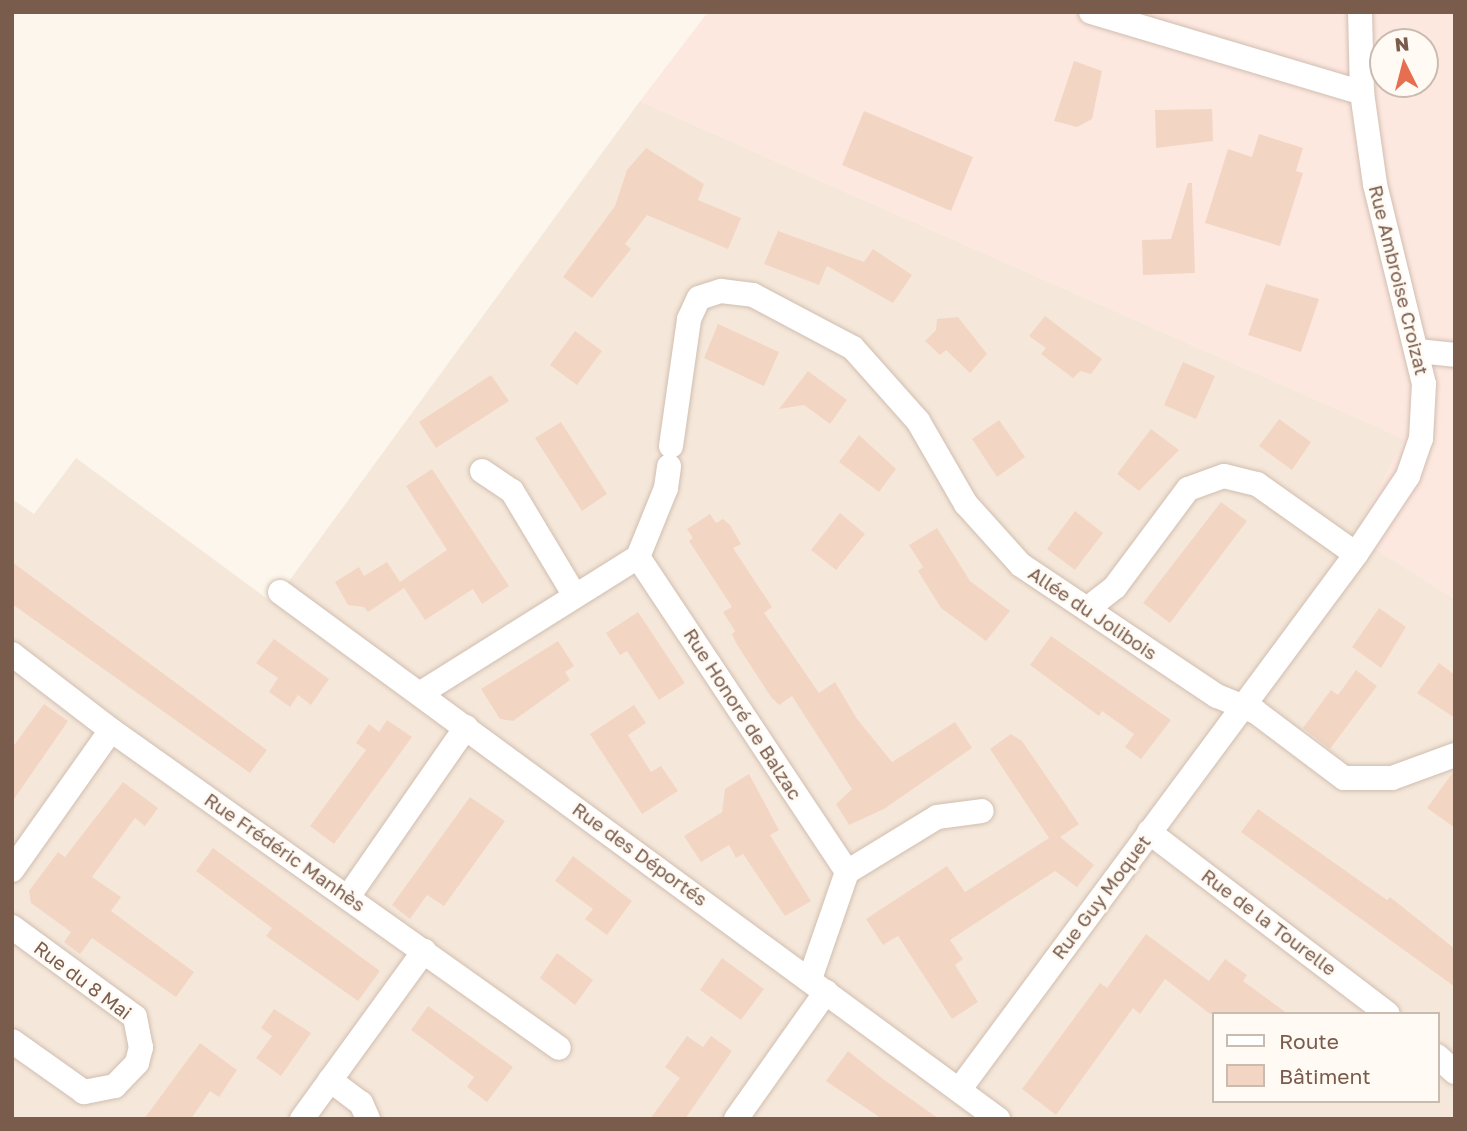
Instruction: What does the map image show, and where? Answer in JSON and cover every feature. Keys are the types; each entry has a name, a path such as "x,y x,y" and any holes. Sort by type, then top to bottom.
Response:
{"street":[{"path":"1091,12 1362,93"},
{"name":"Rue Ambroise Croizat","path":"1244,704 1356,554 1408,476 1421,439 1425,414 1418,351 1384,230 1362,93 1360,12"},
{"name":"Allée du Jolibois","path":"638,557 666,488 689,319 699,298 721,291 753,295 853,348 918,421 966,504 1021,565 1217,696 1244,704 1344,778 1392,778 1455,755"},
{"path":"1418,351 1455,355"},
{"path":"482,471 512,491 574,593"},
{"path":"1087,609 1115,587 1188,489 1224,476 1257,484 1356,554"},
{"path":"421,693 574,593 638,557"},
{"name":"Rue Honoré de Balzac","path":"638,557 847,872"},
{"name":"Rue des Déportés","path":"280,592 998,1119"},
{"name":"Rue Frédéric Manhès","path":"12,654 111,730 559,1048"},
{"name":"Rue Guy Moquet","path":"959,1090 1244,704"},
{"path":"348,897 466,727"},
{"path":"12,870 111,730"},
{"path":"736,1119 818,986 847,872 937,817 982,811"},
{"name":"Rue de la Tourelle","path":"1149,832 1385,1012"},
{"name":"Rue du 8 Mai","path":"12,927 135,1017 141,1047 137,1063 115,1086 83,1092 14,1046"},
{"path":"302,1119 424,951"},
{"path":"1439,1058 1455,1072"},
{"path":"330,1080 361,1103 368,1119"}],"shaded area":[{"path":"708,12 1455,12 1455,599 1354,536 1404,439 640,101"},
{"path":"640,101 1405,439 1355,536 1455,599 1455,1119 12,1119 12,499 34,514 76,458 273,603"}],"building":[{"path":"1074,61 1102,71 1092,119 1077,127 1054,121"},
{"path":"1212,109 1213,141 1156,148 1155,110"},
{"path":"864,111 973,157 951,211 842,165"},
{"path":"1259,134 1303,148 1296,171 1303,173 1280,246 1205,223 1228,149 1252,157"},
{"path":"646,148 704,184 698,200 741,218 728,249 647,215 625,244 631,249 592,298 563,277 615,206 627,170"},
{"path":"1188,183 1192,183 1195,273 1143,275 1142,240 1171,239"},
{"path":"778,231 864,262 873,249 912,275 893,303 827,266 819,285 764,264"},
{"path":"1266,284 1319,299 1301,352 1248,335"},
{"path":"1045,316 1102,359 1091,374 1080,371 1073,378 1041,354 1046,348 1029,336"},
{"path":"958,317 987,354 970,373 946,350 940,355 925,341 936,330 937,319"},
{"path":"718,324 779,352 764,386 704,358"},
{"path":"575,331 602,351 577,385 550,365"},
{"path":"1183,362 1215,376 1196,419 1164,405"},
{"path":"808,371 847,400 830,424 804,405 779,409"},
{"path":"491,375 509,401 436,448 419,422"},
{"path":"1279,419 1311,442 1292,470 1259,446"},
{"path":"999,420 1025,457 997,477 972,439"},
{"path":"561,422 607,494 582,511 535,438"},
{"path":"1151,429 1179,450 1139,491 1117,474"},
{"path":"859,435 896,469 879,492 839,462"},
{"path":"432,469 509,586 482,604 473,589 425,620 404,588 368,612 364,607 348,605 335,582 359,567 364,576 387,562 400,582 447,550 406,486"},
{"path":"1221,502 1247,521 1170,623 1143,603"},
{"path":"1075,511 1103,533 1075,570 1047,549"},
{"path":"840,513 865,534 836,570 811,550"},
{"path":"710,514 716,523 723,519 730,525 741,544 733,548 772,607 764,613 819,693 835,682 857,719 892,762 955,722 972,748 884,809 849,825 836,804 852,789 792,696 779,705 771,697 732,634 735,631 723,612 732,607 689,541 693,538 687,529"},
{"path":"937,528 970,581 1010,611 986,641 941,608 918,571 923,567 909,545"},
{"path":"12,562 267,750 250,773 12,604"},
{"path":"1379,608 1406,627 1381,668 1352,647"},
{"path":"638,612 685,683 659,700 627,651 620,655 606,633"},
{"path":"1051,636 1171,720 1141,759 1125,747 1134,734 1102,711 1099,716 1030,665"},
{"path":"274,639 329,679 311,705 298,695 290,707 269,692 278,678 256,663"},
{"path":"558,641 574,666 565,672 570,680 513,721 500,719 481,689"},
{"path":"1439,663 1455,675 1455,718 1417,693"},
{"path":"1356,670 1377,686 1330,749 1303,728 1331,690 1338,695"},
{"path":"44,704 68,721 12,802 12,748"},
{"path":"634,705 646,723 628,735 651,772 661,766 678,791 642,814 590,734"},
{"path":"387,720 412,737 334,844 310,826 366,750 356,743 369,724 379,732"},
{"path":"1011,734 1022,741 1079,824 1060,837 1094,865 1077,887 1055,871 950,940 963,959 955,965 978,1002 952,1019 898,936 883,945 866,919 947,866 965,892 1049,838 990,749"},
{"path":"1455,771 1455,828 1427,808"},
{"path":"749,774 779,830 770,835 811,901 785,916 743,854 736,858 729,845 701,862 684,836 722,812 725,789"},
{"path":"123,782 158,808 145,826 135,818 92,877 121,897 111,911 194,972 176,997 92,938 80,954 64,942 71,932 31,903 29,891 58,852 65,857"},
{"path":"470,797 505,821 444,906 427,895 410,919 392,905"},
{"path":"1258,809 1387,900 1390,897 1455,949 1455,987 1241,832"},
{"path":"213,848 380,971 358,1001 266,936 272,928 196,871"},
{"path":"573,856 632,901 607,935 585,919 593,909 555,881"},
{"path":"1146,934 1209,981 1225,959 1247,975 1243,981 1285,1012 1210,1014 1165,979 1140,1014 1133,1008 1056,1115 1022,1089 1100,983 1107,988"},
{"path":"557,953 593,980 575,1005 540,978"},
{"path":"722,958 764,989 741,1020 700,990"},
{"path":"428,1006 513,1067 487,1102 467,1087 474,1077 411,1030"},
{"path":"274,1009 311,1033 281,1076 256,1058 272,1036 261,1028"},
{"path":"687,1036 703,1047 711,1036 732,1051 685,1119 650,1119 680,1078 665,1067"},
{"path":"200,1043 237,1070 219,1097 210,1091 191,1119 144,1119"},
{"path":"848,1051 939,1119 882,1119 826,1081"}]}
